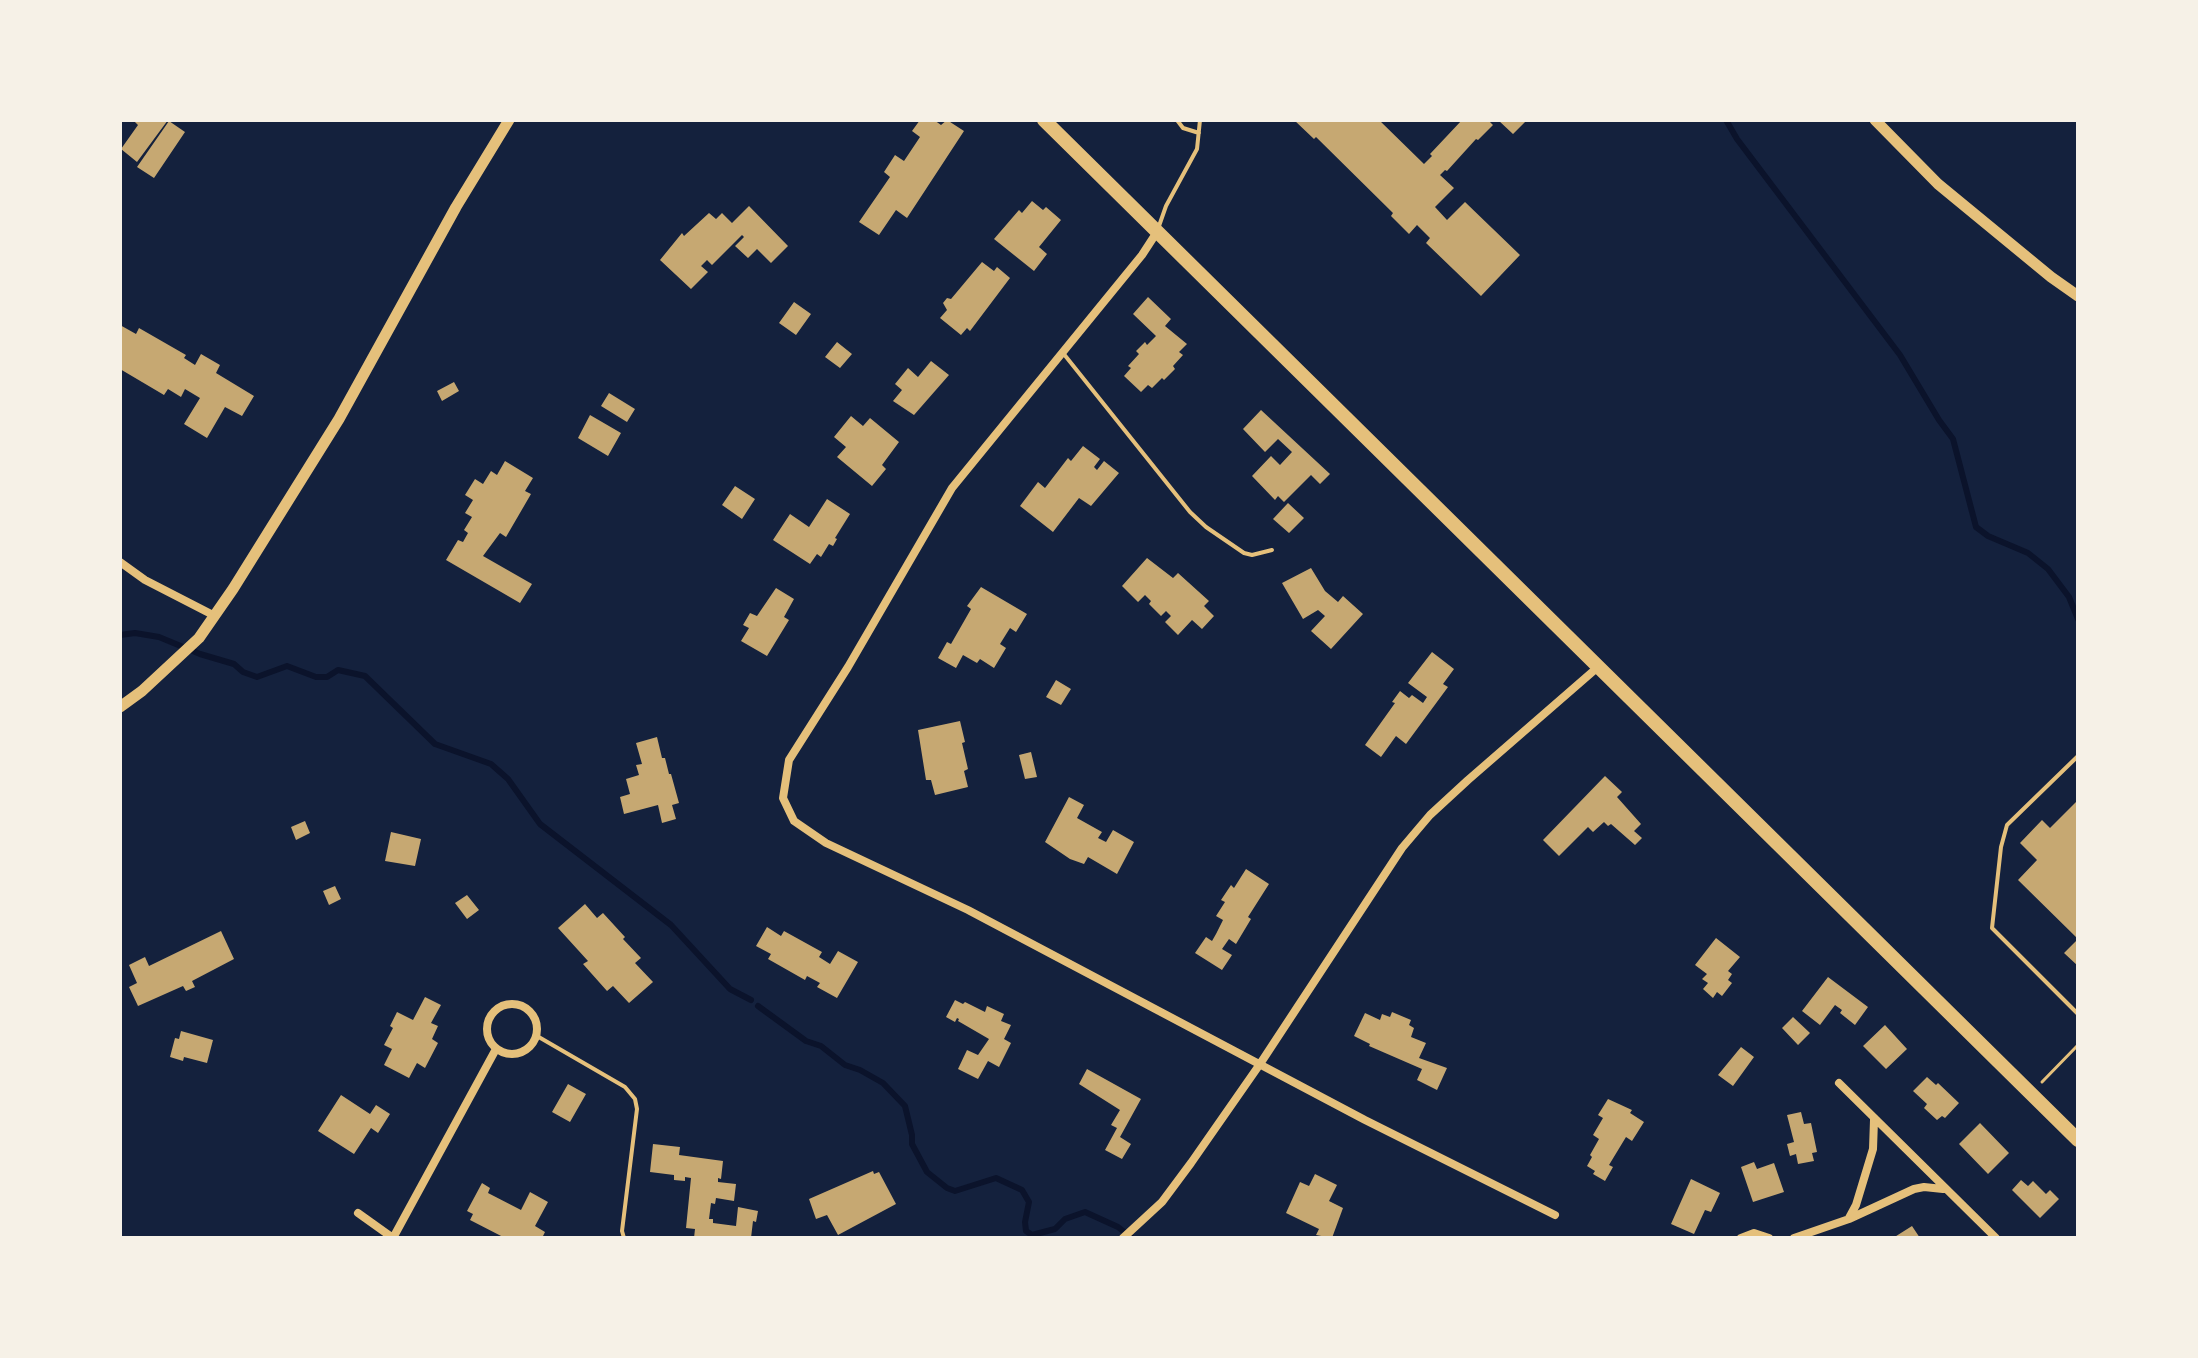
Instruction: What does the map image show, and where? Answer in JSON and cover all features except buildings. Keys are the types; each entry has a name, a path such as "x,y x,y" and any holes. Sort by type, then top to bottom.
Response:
{"main road":[{"path":"1044,120 2078,1140"}],"street":[{"path":"120,707 142,691 199,638 215,616 339,419 456,207 509,120"},
{"path":"1875,120 1938,184 2078,296"},
{"path":"1157,232 1142,255 952,488 848,667 789,760 783,798 794,821 826,843 968,910 1555,1215"},
{"path":"120,562 145,580 215,616"},
{"path":"1123,1238 1169,1192 1260,1064 1402,848 1430,815 1598,667"},
{"path":"512,1004 529,1010 534,1016 537,1036 528,1050 520,1054 507,1054 496,1049 489,1039 488,1022 492,1014 504,1005 512,1004"},
{"path":"358,1213 393,1238 496,1049"},
{"path":"1839,1083 1996,1238"},
{"path":"1849,1219 1873,1149 1874,1119"},
{"path":"1794,1238 1849,1219 1914,1189 1944,1189"},
{"path":"1741,1238 1754,1233 1769,1238"}],"lane":[{"path":"1177,120 1183,128 1199,133"},
{"path":"1157,232 1166,206 1194,158 1200,120"},
{"path":"1063,353 1146,460 1206,527 1244,553 1252,555 1272,550"},
{"path":"2078,756 2007,825 2001,847 1992,928 2078,1014"},
{"path":"537,1036 625,1087 635,1099 637,1109 622,1231 624,1238"}],"path":[{"path":"2030,1093 2078,1045"}],"waterway":[{"path":"1726,120 1737,139 1900,355 1953,439 1976,527 1988,536 2028,553 2048,569 2069,597 2078,619"},
{"path":"120,635 135,633 159,637 234,664 243,672 257,677 287,666 316,677 327,677 338,670 365,676 435,744 491,764 508,779 540,824 671,925 730,989 751,1000"},
{"path":"758,1006 806,1041 821,1046 845,1065 883,1083 905,1106 912,1144 927,1172 947,1188 955,1191 996,1178 1022,1190 1029,1202 1026,1231 1032,1235 1055,1229 1065,1219 1085,1212 1118,1227 1132,1238"}]}
